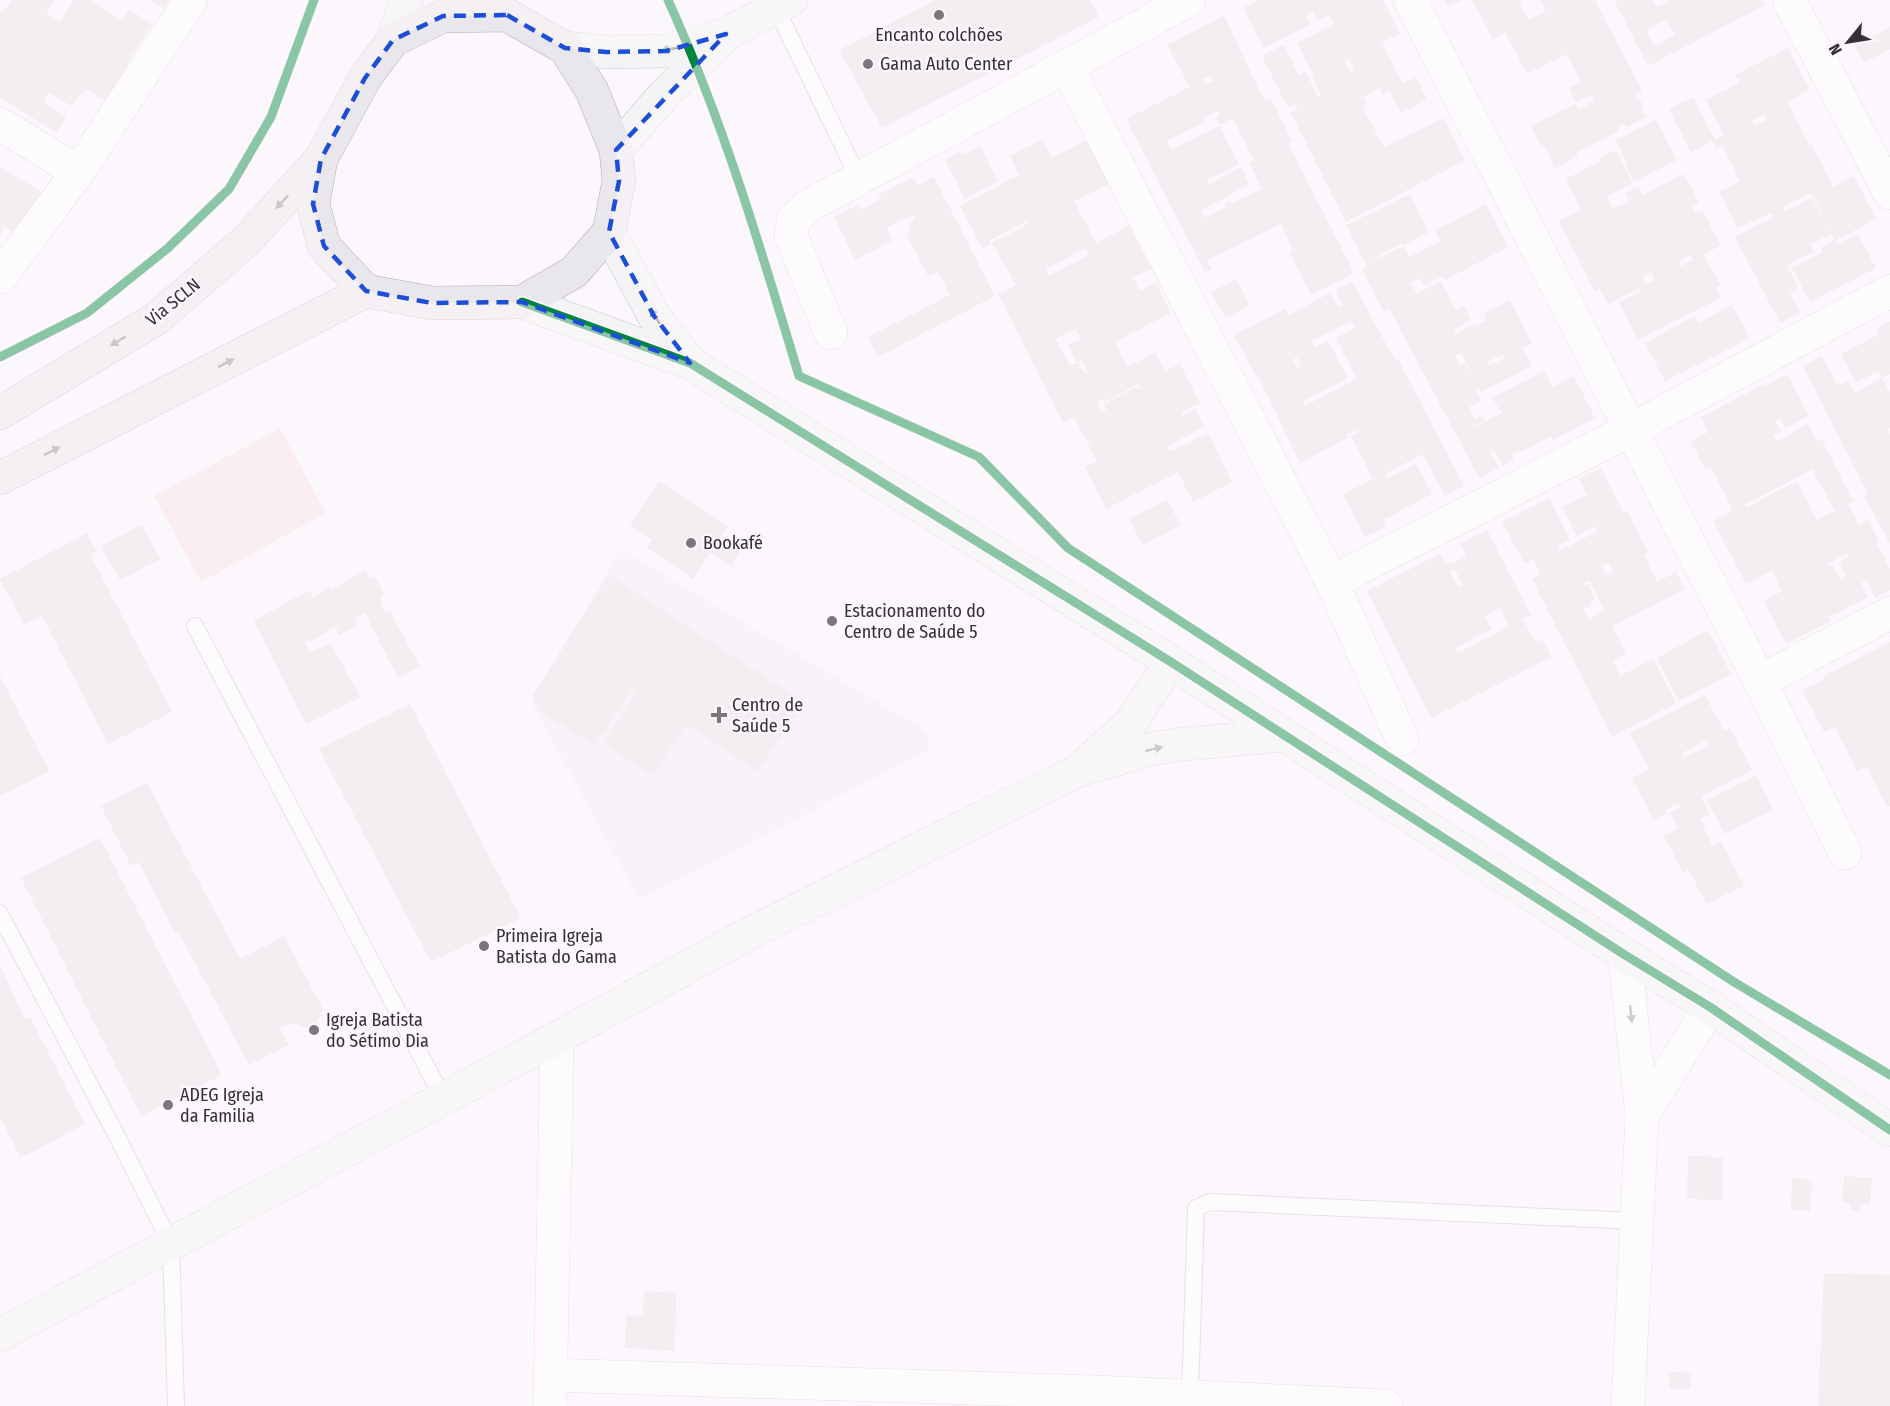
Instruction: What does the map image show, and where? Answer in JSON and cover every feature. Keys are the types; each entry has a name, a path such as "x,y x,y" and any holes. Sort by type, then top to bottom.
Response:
{"main road":[{"path":"501,8 565,48 592,91 616,150 618,181 609,232 574,272 522,302 432,303 366,291 324,246 313,204 321,159 365,78 393,40 443,16 501,8"},
{"name":"Via SCLN","path":"0,413 157,318 246,241 321,159"},
{"path":"0,478 366,291"}],"street":[{"path":"0,277 78,172 191,0"},
{"path":"393,40 406,0"},
{"path":"831,333 791,236 793,221 808,207 1189,0"},
{"path":"1410,0 1632,429 1845,853"},
{"path":"1789,0 1890,193"},
{"path":"565,48 606,52 666,51 726,34 780,3"},
{"path":"616,150 664,95 726,34"},
{"path":"1067,66 1332,582 1402,739"},
{"path":"0,124 78,172"},
{"path":"609,232 654,316 690,363"},
{"path":"1332,582 1632,429 1890,291"},
{"path":"522,302 690,363 1171,662 1625,955 1710,1007 1890,1130"},
{"path":"1760,681 1890,614"},
{"path":"1077,771 1130,724 1171,662"},
{"path":"0,1335 752,932 1077,771 1163,747 1284,735"},
{"path":"1625,955 1642,1116 1628,1406"},
{"path":"1642,1116 1710,1007"},
{"path":"557,1038 550,1390 1096,1399 1190,1396 1371,1406"}],"lane":[{"path":"780,3 859,179"},
{"path":"195,626 443,1098"},
{"path":"0,914 171,1244 176,1406"},
{"path":"1190,1396 1196,1208 1202,1204 1210,1202 1636,1221"}],"highlighted area":[{"path":"507,15 565,48 606,52 666,51 726,34 616,150 619,181 609,232 654,316 690,363 522,302 432,303 366,291 324,246 313,204 321,159 365,78 393,40 443,16"}],"shaded area":[{"path":"280,428 326,513 201,582 154,496"},
{"name":"Centro de Saúde 5","path":"621,549 923,729 928,735 929,748 924,753 639,900 531,701"}],"building":[{"path":"11,0 54,0 46,13 60,22 74,0 91,0 122,21 129,9 152,24 126,64 128,65 106,101 86,89 71,106 49,92 43,102 66,117 56,133 0,97 0,13 4,12"},
{"path":"151,0 170,0 164,9"},
{"path":"936,0 1090,0 1099,17 882,128 839,50"},
{"path":"1258,0 1383,0 1400,34 1382,42 1403,84 1416,77 1427,100 1401,113 1390,91 1383,95 1379,88 1363,97 1367,103 1362,106 1384,147 1444,118 1465,160 1346,222 1291,113 1298,109 1295,104 1288,108 1262,56 1284,45 1299,76 1306,72 1318,97 1321,95 1312,77 1314,77 1297,43 1334,24 1329,15 1318,21 1313,11 1306,15 1311,24 1263,48 1243,8","holes":["1349,59 1354,71 1350,73 1344,61"]},
{"path":"1444,0 1462,0 1448,7"},
{"path":"1472,0 1523,0 1519,2 1529,20 1546,11 1540,0 1595,0 1642,91 1635,95 1643,104 1642,109 1646,117 1627,127 1624,123 1617,127 1619,131 1576,153 1578,156 1555,168 1544,145 1541,146 1531,126 1575,104 1578,110 1594,101 1591,95 1576,103 1569,88 1581,82 1567,54 1527,74 1505,32 1493,39"},
{"path":"1614,0 1653,0 1657,7 1670,0 1762,0 1765,5 1648,66","holes":["1666,19 1675,35 1654,46 1646,30"]},
{"path":"1224,16 1265,102 1271,99 1292,141 1288,143 1354,273 1311,295 1289,252 1293,250 1281,224 1207,260 1212,269 1205,272 1126,119 1190,87 1167,45","holes":["1211,75 1214,81 1205,85 1202,80","1218,111 1220,115 1216,117 1220,125 1233,118 1254,161 1249,163 1262,189 1232,203 1230,201 1225,204 1227,207 1204,218 1201,211 1249,184 1241,167 1210,184 1207,180 1239,164 1219,126 1171,150 1167,141 1206,121 1204,118"]},
{"path":"1890,27 1890,49 1864,63 1855,46"},
{"path":"1788,48 1810,90 1788,102 1810,146 1812,145 1833,187 1854,176 1876,219 1835,241 1811,193 1782,207 1784,212 1812,198 1831,234 1810,244 1814,252 1787,265 1798,289 1790,293 1800,313 1780,323 1735,237 1774,217 1772,213 1737,228 1719,192 1740,181 1722,145 1716,148 1712,141 1691,152 1669,109 1693,97 1715,140 1724,135 1706,100 1739,83 1735,75","holes":["1764,115 1767,120 1755,126 1752,120"]},
{"path":"1656,120 1677,160 1634,182 1616,140"},
{"path":"1043,139 1052,158 1086,140 1109,184 1074,201 1096,243 1129,226 1151,269 1133,278 1140,291 1156,283 1171,313 1115,342 1127,367 1155,353 1165,371 1180,364 1200,403 1181,413 1183,416 1195,409 1204,426 1167,447 1170,452 1208,433 1232,482 1193,502 1178,472 1106,509 1085,467 1097,461 1074,417 1063,423 998,294 1016,285 992,243 1028,224 1027,221 989,241 991,244 982,248 960,206 1019,175 1010,156","holes":["1086,248 1089,255 1049,276 1046,269","1076,329 1081,339 1068,345 1077,362 1081,360 1088,373 1085,374 1078,362 1070,366 1056,339","1139,384 1141,389 1135,388 1104,404 1107,409 1101,412 1098,401 1102,399 1104,402"]},
{"path":"980,146 998,181 965,199 945,160 960,152 962,155"},
{"path":"1616,150 1633,183 1607,196 1613,209 1629,201 1625,193 1638,187 1643,195 1684,174 1699,202 1692,206 1696,213 1702,210 1721,245 1704,255 1720,285 1715,287 1721,298 1638,340 1619,302 1641,292 1639,288 1608,304 1600,289 1595,292 1559,221 1581,210 1566,179 1601,161 1600,158","holes":["1690,255 1693,260 1681,266 1678,262","1651,272 1655,280 1646,284 1642,277"]},
{"path":"0,166 44,194 19,235 5,226 0,235"},
{"path":"914,177 918,185 934,177 995,296 878,357 868,337 950,295 938,272 928,276 906,234 911,231 908,224 916,220 913,215 887,227 892,241 855,260 834,217 858,205 860,210 881,200 878,195"},
{"path":"1410,194 1429,232 1379,255 1380,257 1366,264 1346,225"},
{"path":"1486,204 1508,247 1445,280 1443,276 1424,286 1420,278 1411,283 1417,294 1441,281 1456,310 1464,306 1471,320 1454,329 1456,334 1474,324 1475,326 1487,321 1483,314 1510,300 1532,344 1523,348 1532,366 1481,392 1479,389 1476,391 1481,400 1469,407 1475,420 1483,416 1485,420 1474,426 1502,413 1492,398 1544,371 1553,387 1574,376 1595,418 1553,440 1551,436 1519,453 1518,451 1512,455 1514,460 1503,466 1494,450 1490,452 1499,468 1479,478 1389,308 1383,311 1362,270 1367,267 1366,265 1404,246 1409,257 1441,241 1435,231","holes":["1461,353 1472,374 1472,375 1465,363 1460,365 1455,356","1503,354 1505,358 1489,366 1487,362"]},
{"path":"1858,234 1876,268 1810,302 1792,268 1823,252 1821,248 1834,240 1836,245"},
{"path":"1236,279 1250,305 1226,318 1211,292"},
{"path":"1352,282 1395,360 1398,359 1464,486 1445,496 1423,454 1384,474 1387,479 1416,464 1432,494 1383,520 1386,526 1365,537 1343,494 1373,479 1351,436 1359,432 1357,430 1346,435 1348,438 1300,463 1259,378 1234,335 1285,309 1289,315 1330,293 1338,308 1343,305 1335,290","holes":["1352,321 1355,327 1336,338 1357,379 1305,406 1302,402 1348,378 1328,341 1315,348 1311,341","1297,357 1302,366 1297,369 1292,360"]},
{"path":"1732,305 1750,338 1665,381 1645,343 1695,316 1698,323"},
{"path":"1890,321 1890,374 1882,378 1878,371 1856,383 1841,354 1880,334 1876,328"},
{"path":"1822,356 1838,386 1848,381 1854,393 1882,378 1890,392 1890,428 1888,429 1890,435 1890,544 1864,496 1868,494 1803,366"},
{"path":"1787,374 1809,416 1785,428 1780,418 1775,421 1781,431 1773,435 1776,442 1808,424 1816,441 1821,438 1853,501 1848,504 1859,525 1868,520 1890,569 1890,590 1875,598 1867,580 1861,583 1868,597 1829,617 1831,621 1786,644 1764,601 1782,591 1772,571 1746,584 1713,521 1733,510 1711,468 1713,466 1706,470 1691,442 1708,432 1701,417 1762,385 1763,387","holes":["1812,469 1835,511 1817,520 1797,481 1746,508 1744,505","1848,553 1850,556 1839,562 1846,575 1840,579 1833,565 1828,568 1827,564"]},
{"path":"1601,468 1623,512 1627,511 1648,553 1644,555 1657,582 1676,572 1685,589 1612,626 1626,653 1613,661 1620,676 1653,659 1676,703 1612,737 1532,579 1541,574 1533,559 1524,563 1502,522 1549,498 1570,540 1558,546 1560,551 1598,531 1596,526 1577,536 1562,507 1587,495 1579,479","holes":["1609,562 1614,571 1606,575 1601,566","1589,580 1605,611 1589,619 1583,609 1591,605 1590,601 1595,599 1588,584 1584,586 1582,583"]},
{"path":"659,481 728,526 720,538 740,551 731,566 710,553 693,579 647,548 652,540 630,525"},
{"path":"1167,500 1181,525 1143,545 1129,519"},
{"path":"142,525 160,559 120,580 101,546"},
{"path":"1487,530 1531,615 1523,619 1536,643 1542,639 1552,657 1431,718 1367,591 1440,554 1446,564 1451,562 1452,564 1467,556 1460,543","holes":["1454,568 1463,585 1458,588 1449,571","1500,608 1510,626 1458,653 1455,648 1492,629 1485,616"]},
{"path":"87,533 96,551 90,554 172,712 108,744 42,616 24,625 0,579"},
{"path":"366,570 370,579 375,576 384,594 380,597 383,604 381,605 386,613 390,611 420,667 398,678 365,613 355,618 358,625 339,635 336,627 309,642 308,640 305,642 310,653 331,643 360,697 306,724 254,621 309,590 313,598 329,587 330,590"},
{"path":"609,575 804,702 758,771 686,725 653,776 603,744 636,693 632,690 595,746 538,710 532,696"},
{"path":"1708,630 1731,674 1679,701 1657,658"},
{"path":"1890,642 1890,806 1887,807 1866,766 1857,771 1835,727 1824,732 1802,690"},
{"path":"0,676 49,771 0,796"},
{"path":"1705,695 1724,731 1730,728 1752,770 1701,796 1709,815 1700,819 1712,845 1721,841 1744,886 1706,904 1689,870 1683,873 1664,836 1678,828 1670,812 1681,807 1677,804 1665,810 1667,813 1654,820 1632,778 1649,769 1630,733","holes":["1706,740 1709,745 1684,758 1682,753"]},
{"path":"410,704 521,918 431,962 319,749"},
{"path":"1756,775 1773,809 1725,834 1707,800"},
{"path":"147,783 240,959 284,936 324,1011 318,1019 318,1024 309,1029 294,1023 279,1027 289,1045 249,1065 178,931 175,933 139,862 131,866 101,806"},
{"path":"100,838 222,1075 141,1116 21,878"},
{"path":"0,965 25,1020 30,1017 85,1124 21,1158 0,1117"},
{"path":"1688,1156 1723,1157 1722,1200 1687,1199"},
{"path":"1844,1176 1872,1178 1870,1204 1861,1204 1860,1211 1850,1210 1851,1203 1842,1202"},
{"path":"1792,1178 1809,1179 1809,1183 1812,1183 1810,1211 1791,1210"},
{"path":"1824,1273 1890,1275 1890,1406 1818,1406"},
{"path":"644,1291 676,1293 675,1351 625,1348 626,1315 643,1316"},
{"path":"1669,1372 1691,1373 1690,1389 1669,1389"}],"cycle path":[{"path":"0,357 87,313 168,248 229,189 271,117 314,0"},
{"path":"668,0 724,139 799,376 979,457 1068,548 1734,982 1890,1075"},
{"path":"522,302 690,363 1171,662 1625,955 1710,1007 1890,1130"}],"place":[{"name":"Encanto colchões","path":"939,15"},
{"name":"Gama Auto Center","path":"868,64"},
{"name":"Bookafé","path":"691,543"},
{"name":"Estacionamento do Centro de Saúde 5","path":"832,621"},
{"name":"Centro de Saúde 5","path":"719,715"},
{"name":"Primeira Igreja Batista do Gama","path":"484,946"},
{"name":"Igreja Batista do Sétimo Dia","path":"314,1030"},
{"name":"ADEG Igreja da Familia","path":"168,1105"}]}
